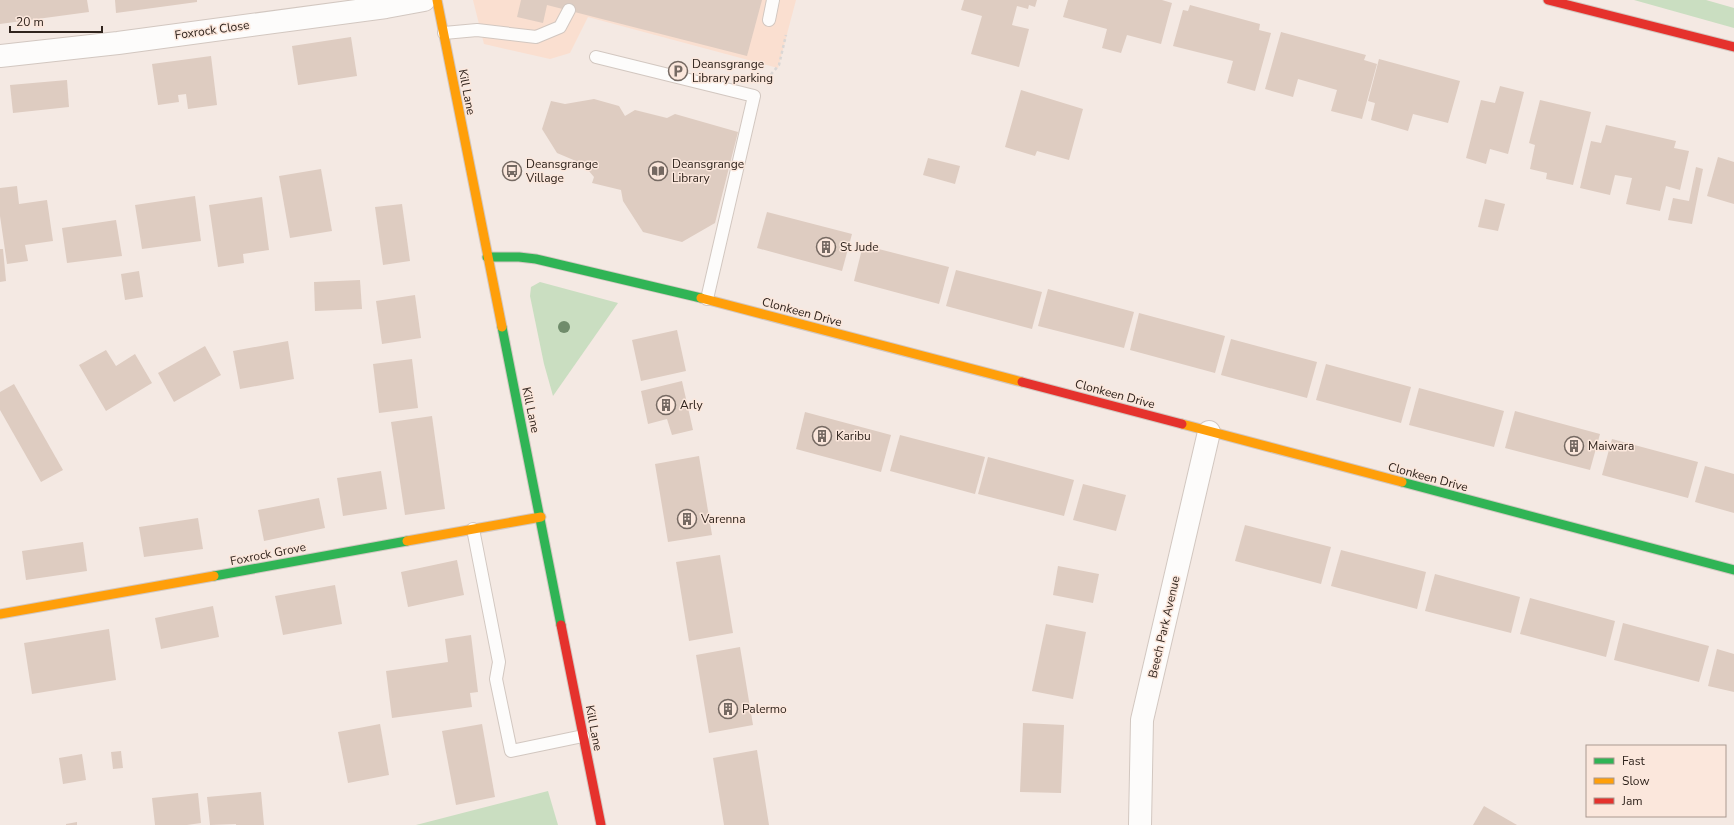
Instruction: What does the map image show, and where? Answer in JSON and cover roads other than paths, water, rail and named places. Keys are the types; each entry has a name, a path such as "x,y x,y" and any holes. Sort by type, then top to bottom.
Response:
{"street":[{"name":"Foxrock Close","path":"0,56 118,43 386,7 424,0"},
{"name":"Kill Lane","path":"437,0 487,257 541,517 601,825"},
{"path":"1552,0 1734,48"},
{"name":"Clonkeen Drive","path":"487,257 519,257 536,259 707,299 1734,570"},
{"name":"Beech Park Avenue","path":"1140,825 1142,720 1209,432"},
{"name":"Foxrock Grove","path":"0,614 541,517"}],"lane":[{"path":"769,20 773,0"},
{"path":"444,33 477,30 536,37 560,27 569,10"},
{"path":"596,57 754,96 707,299"},
{"path":"473,529 499,662 496,679 511,751 583,736"}],"place":[{"name":"Deansgrange Library parking","path":"678,71"},
{"name":"Deansgrange Village","path":"512,171"},
{"name":"Deansgrange Library","path":"658,171"},
{"name":"St Jude","path":"826,247"},
{"name":"Arly","path":"666,405"},
{"name":"Karibu","path":"822,436"},
{"name":"Maiwara","path":"1574,446"},
{"name":"Varenna","path":"687,519"},
{"name":"Palermo","path":"728,709"}]}
